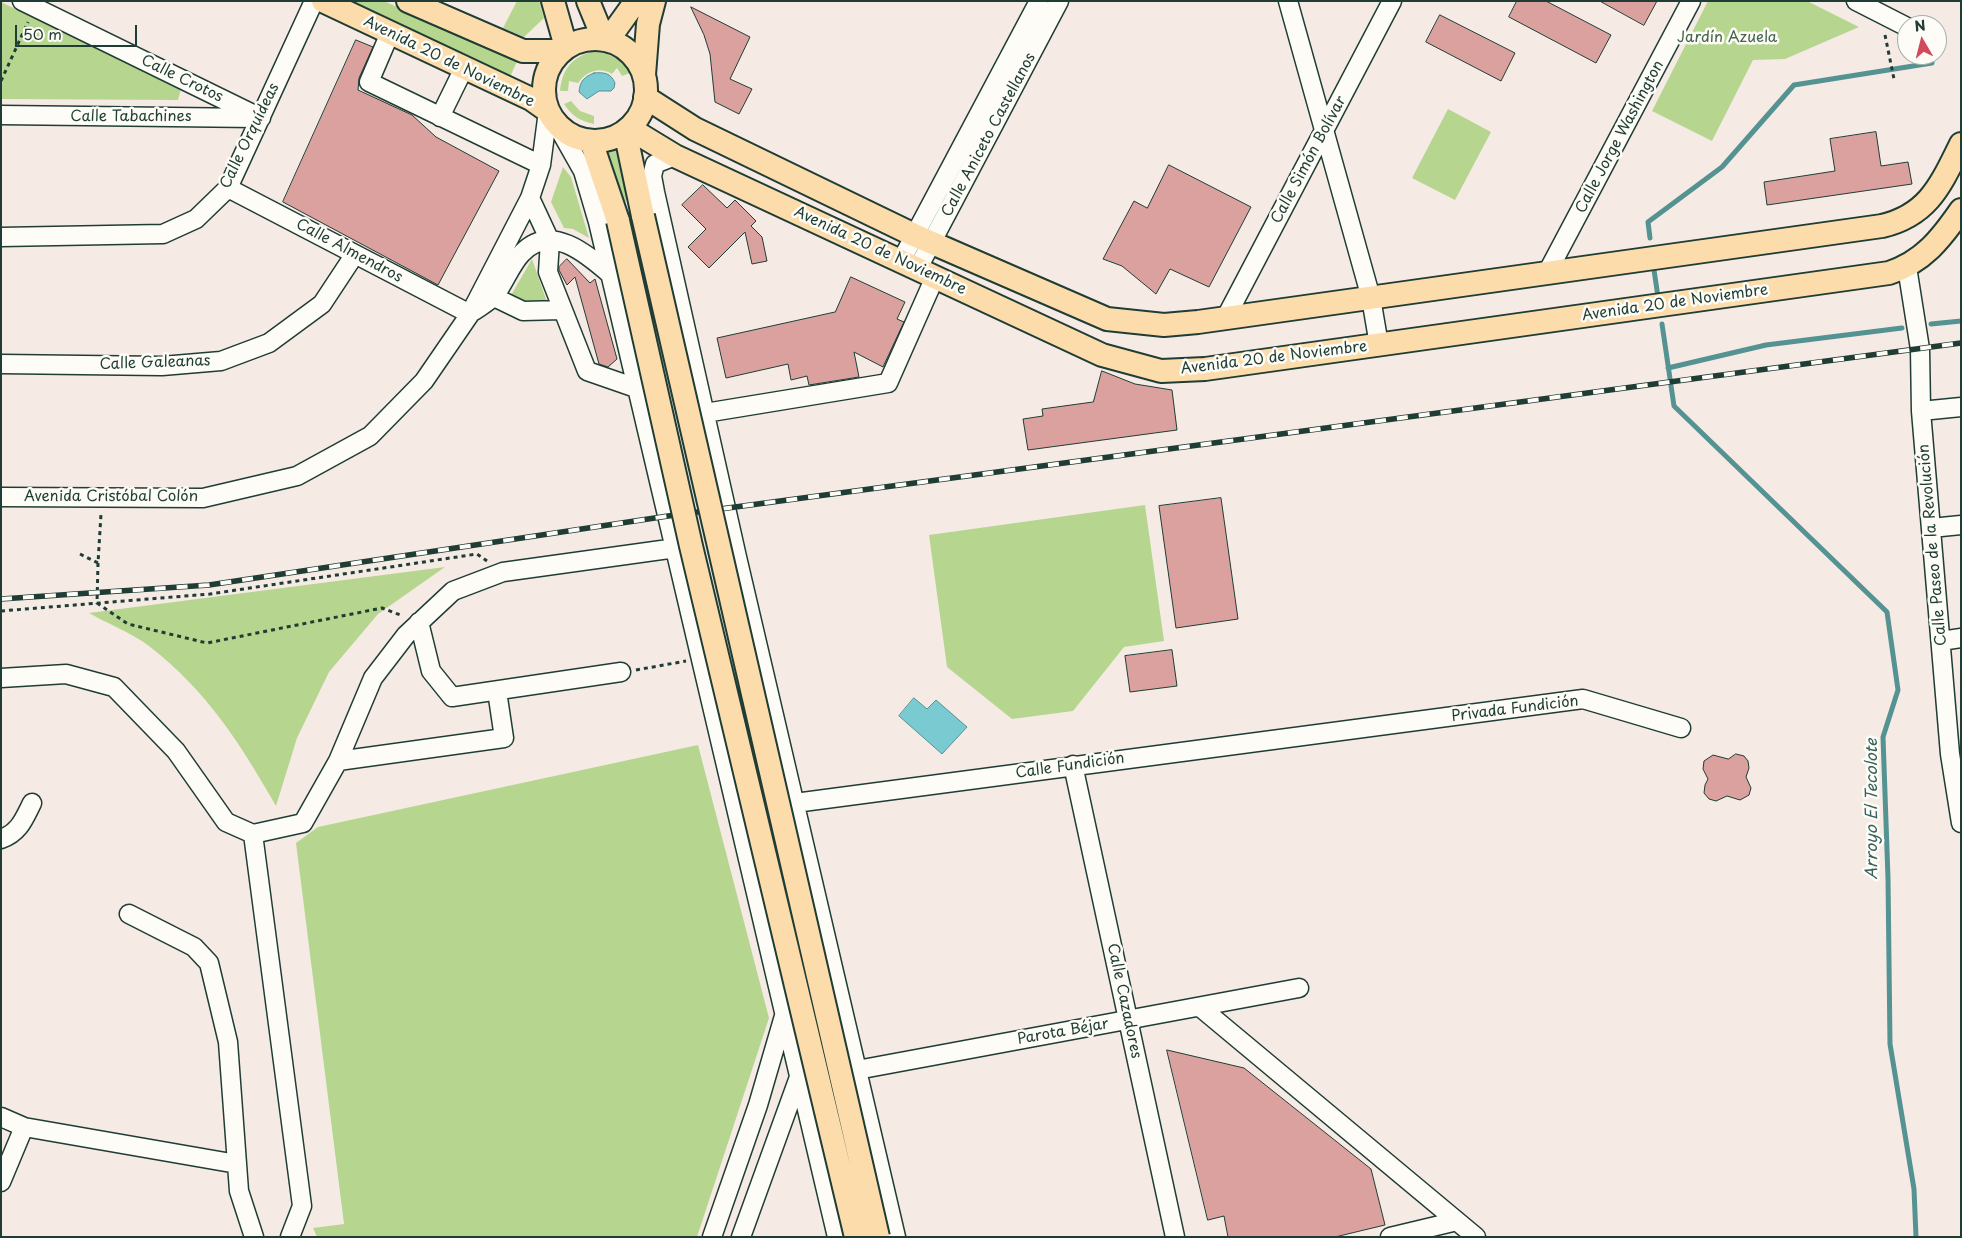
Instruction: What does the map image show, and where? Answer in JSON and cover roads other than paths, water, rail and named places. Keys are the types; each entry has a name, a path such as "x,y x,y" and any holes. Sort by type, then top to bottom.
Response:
{"main road":[{"name":"Avenida 20 de Noviembre","path":"323,1 531,99 553,118"},
{"path":"408,1 523,51 564,49 591,39 606,40 618,44 634,56 644,75"},
{"path":"553,1 564,49"},
{"path":"588,1 606,40"},
{"path":"606,40 636,1"},
{"path":"564,49 547,70 544,82 544,94 553,118 567,133 591,141 610,138 627,130 642,109 646,97 644,75 648,24 654,1"},
{"name":"Avenida 20 de Noviembre","path":"646,97 695,129 923,239 1106,319 1164,325 1226,319 1900,222 1914,215 1930,198 1961,144"},
{"name":"Avenida 20 de Noviembre","path":"627,130 674,156 1102,355 1161,371 1205,369 1379,345 1889,273 1907,267"},
{"path":"627,130 643,216 878,1237"},
{"path":"591,141 618,221 681,500 856,1237"},
{"path":"1907,267 1933,247 1961,210"}],"street":[{"name":"Calle Orquídeas","path":"1,237 163,234 196,219 228,188 314,1"},
{"name":"Calle Aniceto Castellanos","path":"705,413 888,383 918,269 923,239 1039,1"},
{"name":"Calle Aniceto Castellanos","path":"923,239 1059,1"},
{"path":"1288,1 1371,298 1379,345"},
{"name":"Calle Simón Bolívar","path":"1226,319 1392,1"},
{"name":"Calle Jorge Washington","path":"1548,273 1691,1"},
{"path":"1856,1 1897,22"},
{"name":"Calle Crotos","path":"32,3 261,118"},
{"path":"390,33 369,82 541,165"},
{"path":"440,116 464,68"},
{"name":"Calle Tabachines","path":"1,116 261,118"},
{"path":"553,118 583,171 610,276 675,543 837,1237"},
{"name":"Avenida Cristóbal Colón","path":"1,497 203,498 297,476 370,436 424,381 470,314 530,198 553,118"},
{"path":"674,156 654,164 652,176 730,527 896,1237"},
{"name":"Calle Almendros","path":"228,188 470,314"},
{"path":"530,198 550,240 548,272 587,371 636,388"},
{"path":"470,314 494,297 521,253 533,244 550,240 568,244 583,251 610,276"},
{"name":"Calle Galeanas","path":"1,364 162,366 221,361 269,344 322,304 355,254"},
{"name":"Calle Paseo de la Revolución","path":"1907,267 1920,349 1921,412 1931,528 1941,642 1956,753 1961,822"},
{"path":"494,297 523,311 562,310"},
{"path":"1921,412 1961,407"},
{"path":"658,475 670,487 688,490 700,488 712,478 717,466"},
{"path":"675,543 683,526 706,519 719,520 730,527"},
{"path":"1931,528 1961,525"},
{"path":"1,678 66,674 114,686 176,751 226,822 253,834 303,824 338,761 373,678 406,634 453,591 503,572 675,543"},
{"path":"419,622 430,671 452,697 620,672"},
{"path":"1941,642 1961,638"},
{"path":"338,761 504,738 497,691"},
{"name":"Privada Fundición","path":"1346,730 1583,699 1681,728"},
{"name":"Calle Fundición","path":"795,802 1346,730"},
{"name":"Calle Cazadores","path":"1073,765 1175,1237"},
{"path":"1,839 10,836 20,828 32,803"},
{"path":"253,834 302,1206 290,1237"},
{"path":"129,914 194,947 209,963 228,1042 239,1191 254,1237"},
{"name":"Parota Béjar","path":"857,1070 1299,988"},
{"path":"1200,1006 1476,1237"},
{"path":"712,1237 758,1105 784,1015"},
{"path":"741,1237 799,1076"},
{"path":"1,1116 24,1127 237,1164"},
{"path":"1,1182 24,1127"},
{"path":"1390,1237 1457,1221"}],"water":[{"path":"594,73 609,75 615,83 614,88 611,91 599,91 587,99 579,92 580,85 585,78"},
{"path":"914,698 927,709 936,700 967,727 942,754 899,716"}],"waterway":[{"name":"Arroyo El Tecolote","path":"1650,238 1648,222 1722,167 1794,85 1919,65"},
{"name":"Arroyo El Tecolote","path":"1654,270 1658,297"},
{"path":"1931,324 1961,321"},
{"name":"Arroyo El Tecolote","path":"1662,324 1674,406 1887,612 1898,690 1883,737 1888,878 1890,1044 1914,1189 1916,1237"},
{"path":"1668,368 1766,345 1902,328"}],"railway":[{"path":"1,599 209,585 668,516 1961,343"}],"park label":[{"name":"Jardín Azuela","path":"1727,38"}]}
